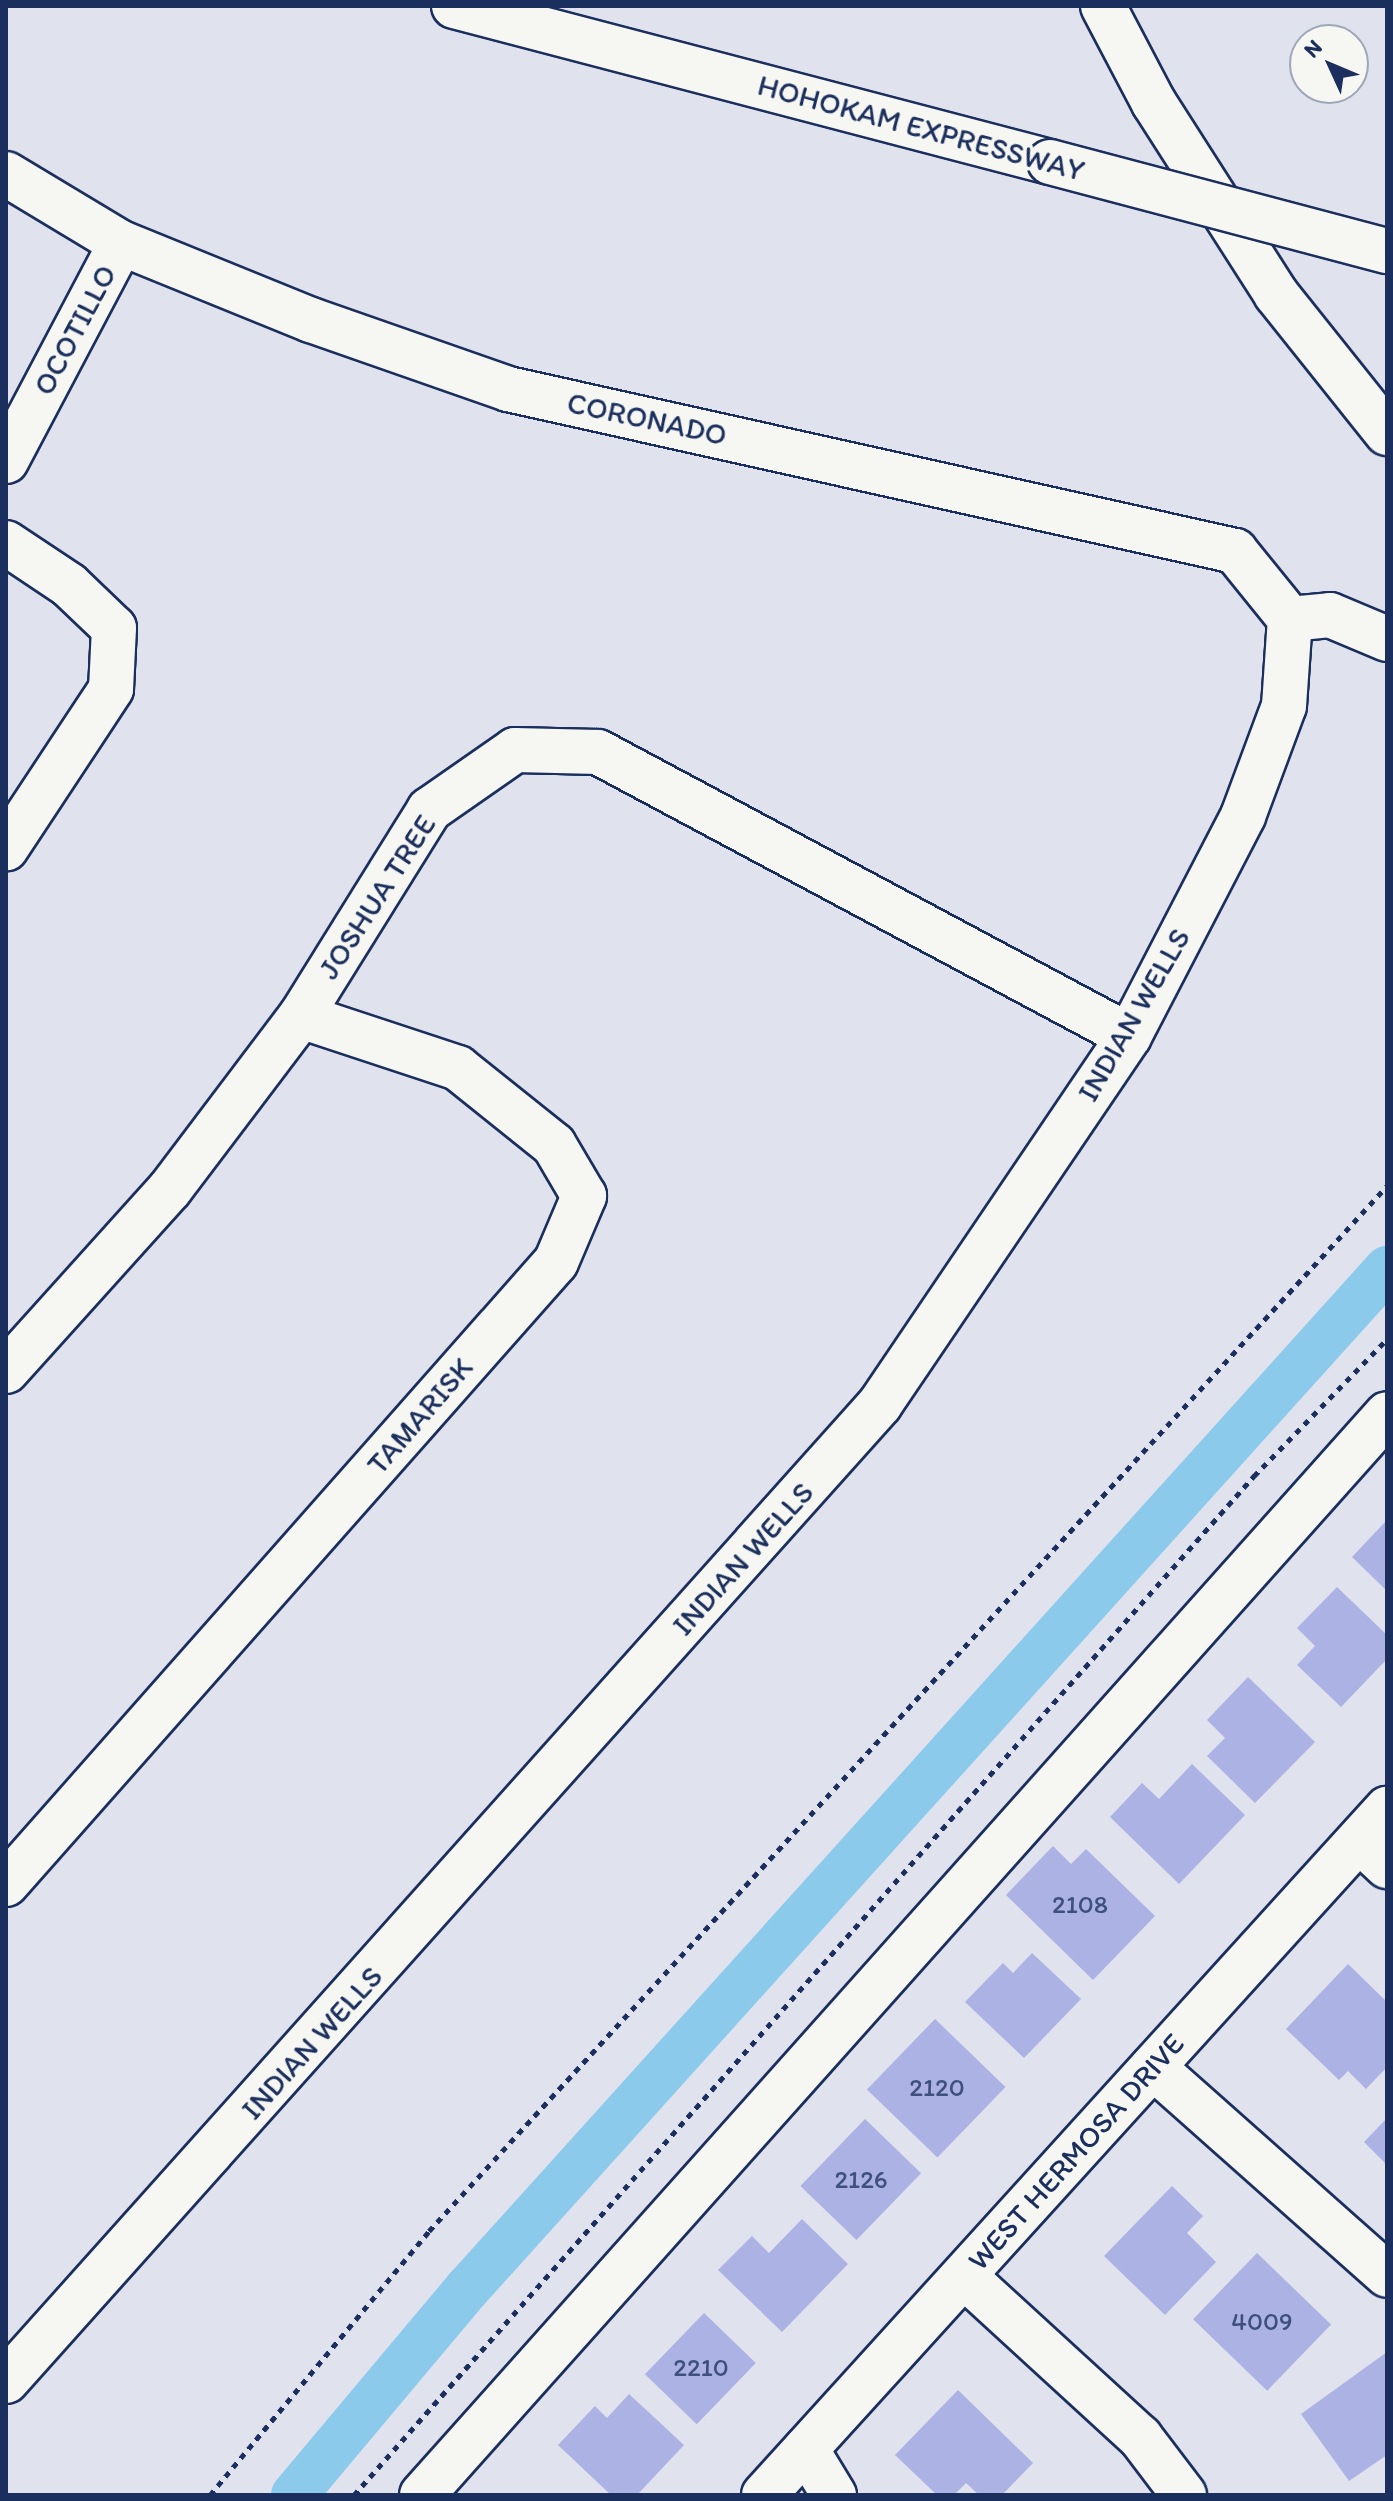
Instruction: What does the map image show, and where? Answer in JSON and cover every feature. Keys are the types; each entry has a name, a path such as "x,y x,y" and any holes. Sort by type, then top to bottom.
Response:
{"main road":[{"name":"HOHOKAM EXPRESSWAY","path":"454,6 1387,251"},
{"path":"1103,6 1154,103 1276,294 1387,433"},
{"name":"CORONADO","path":"6,174 121,243 311,320 508,389 1235,551 1290,619"},
{"name":"OCOTILLO","path":"6,461 121,243"},
{"path":"6,543 69,585 114,628 111,689 6,848"},
{"path":"1290,619 1330,615 1387,639"},
{"name":"INDIAN WELLS","path":"6,2381 880,1404 1129,1036 1243,816 1284,706 1290,619"},
{"name":"JOSHUA TREE","path":"6,1371 170,1189 301,1016 429,810 515,750 598,752 1129,1036"},
{"name":"TAMARISK","path":"6,1884 556,1262 584,1196 554,1145 458,1068 301,1016"},
{"path":"422,2495 1387,1414"},
{"name":"WEST HERMOSA DRIVE","path":"764,2495 1153,2067 1378,1839"},
{"path":"1153,2067 1387,2275"},
{"path":"964,2276 1140,2437 1184,2495"},
{"path":"806,2449 834,2495"}],"path":[{"path":"210,2495 429,2231 1387,1186"},
{"path":"354,2495 1254,1476 1387,1339"}],"building":[{"path":"1387,1520 1387,1591 1352,1557"},
{"path":"1337,1587 1387,1635 1387,1659 1341,1707 1297,1665 1315,1646 1297,1628"},
{"path":"1248,1677 1315,1742 1255,1803 1207,1756 1225,1738 1207,1720"},
{"path":"1192,1764 1245,1815 1179,1884 1110,1817 1142,1783 1159,1799"},
{"path":"1053,1846 1071,1864 1086,1849 1155,1916 1093,1980 1006,1895"},
{"path":"1032,1953 1081,1999 1024,2058 965,2002 1003,1963 1013,1973"},
{"path":"1348,1964 1387,2002 1387,2067 1366,2089 1348,2071 1339,2080 1286,2029"},
{"path":"935,2019 1005,2087 937,2158 867,2089"},
{"path":"1387,2118 1387,2165 1364,2142"},
{"path":"865,2119 921,2173 857,2240 800,2186"},
{"path":"1172,2186 1203,2216 1187,2233 1216,2262 1165,2315 1104,2256"},
{"path":"802,2219 848,2264 782,2332 718,2270 752,2236 769,2253"},
{"path":"1257,2253 1331,2325 1267,2391 1193,2319"},
{"path":"704,2313 756,2363 697,2424 645,2374"},
{"path":"1387,2352 1387,2455 1349,2481 1301,2414"},
{"path":"958,2390 1033,2463 1002,2495 979,2495 966,2483 954,2495 937,2495 895,2455"},
{"path":"629,2394 684,2445 637,2495 611,2495 558,2445 595,2406 607,2418"}],"waterway":[{"path":"294,2495 467,2289 1387,1269"}]}
